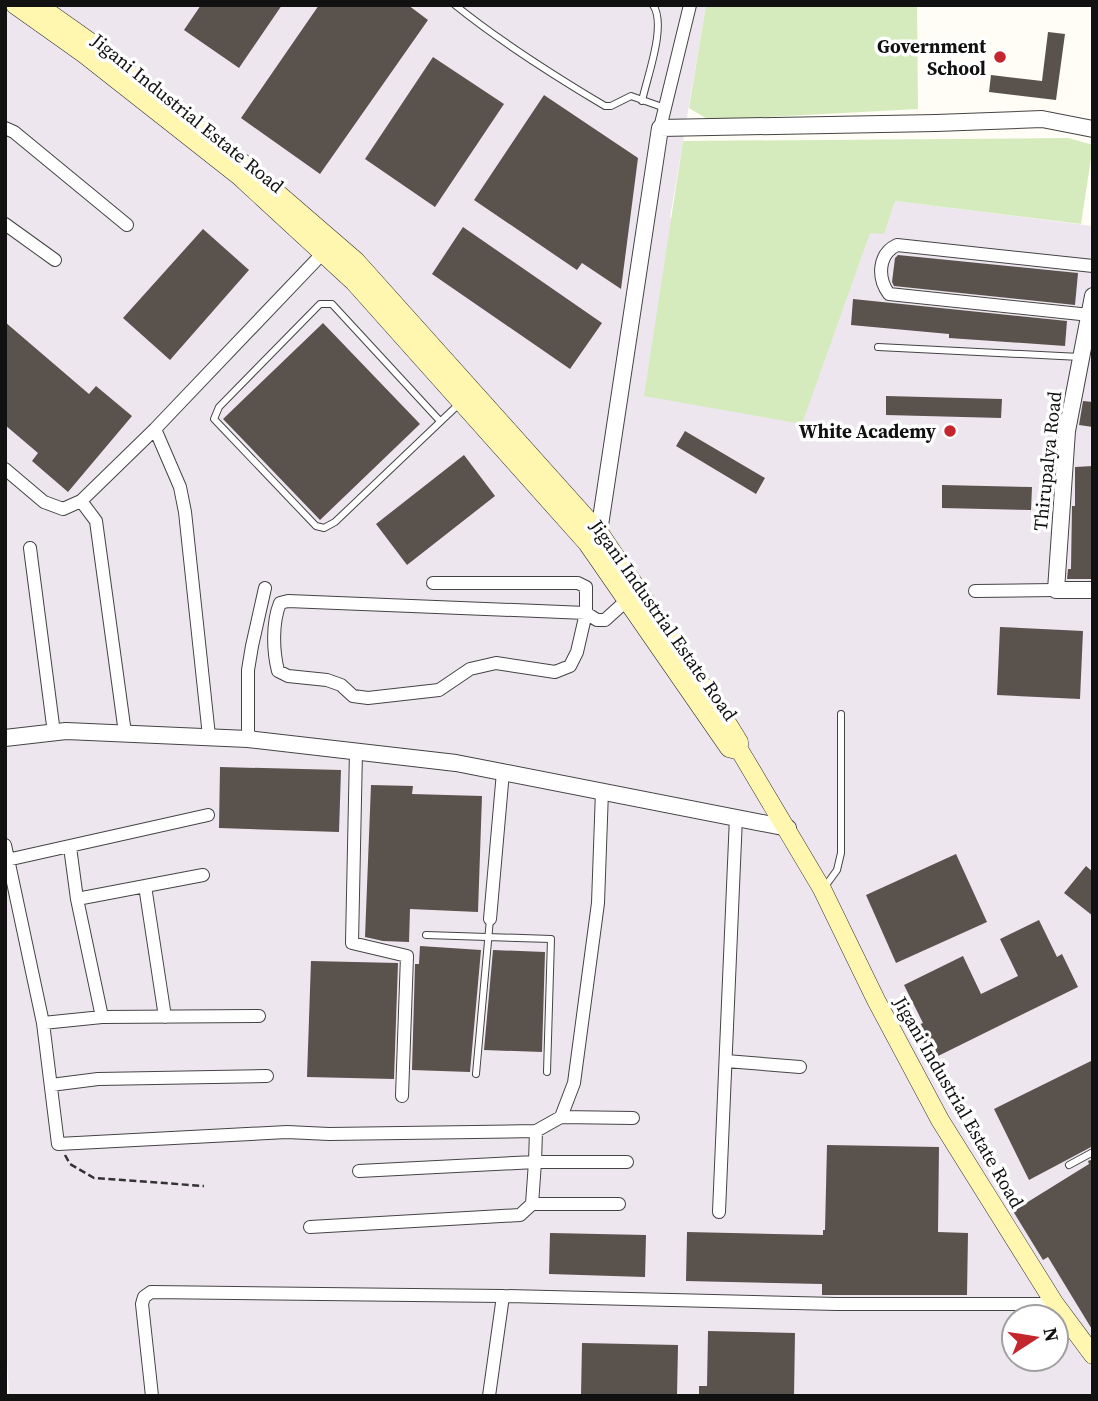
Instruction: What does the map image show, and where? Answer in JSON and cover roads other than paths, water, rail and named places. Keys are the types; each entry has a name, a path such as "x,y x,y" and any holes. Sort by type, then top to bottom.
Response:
{"main road":[{"name":"Jigani Industrial Estate Road","path":"15,5 84,54 239,176 354,282 461,402 593,537 626,601 729,748 740,751"},
{"name":"Jigani Industrial Estate Road","path":"38,5 89,41 245,165 356,261 593,537 739,741 740,751 822,889 876,1000 940,1120 1054,1303"},
{"name":"Jigani Industrial Estate Road","path":"1070,1324 1093,1355"}],"street":[{"path":"593,537 660,128 688,6"},
{"path":"660,128 1042,119 1093,129"},
{"path":"5,128 14,132 127,225"},
{"path":"5,224 55,260"},
{"path":"1090,315 889,294 880,277 883,257 897,245 1093,266"},
{"path":"5,468 44,502 63,509 81,501 155,429 322,254"},
{"name":"Thirupalya Road","path":"1056,590 1067,431 1093,296"},
{"path":"155,429 180,487 185,512 209,736"},
{"path":"81,501 96,521 125,733"},
{"path":"30,548 54,733"},
{"path":"433,583 578,583 586,587 586,613 577,653 570,666 555,672 495,663 470,668 439,691 368,698 353,696 341,685 327,680 288,676 278,671 275,657 276,612 280,603 288,601 586,613 597,620 605,620 626,601"},
{"path":"248,739 248,670 265,588"},
{"path":"975,591 1093,590"},
{"path":"5,738 66,731 209,736 356,751 456,763 788,828"},
{"path":"356,751 352,943 407,956 402,1096"},
{"path":"490,919 503,772"},
{"path":"561,1117 574,1083 598,903 602,791"},
{"path":"7,860 208,815"},
{"path":"719,1212 736,817"},
{"path":"5,845 43,1023 58,1144 287,1132 330,1134 536,1131 561,1117 633,1118"},
{"path":"70,847 77,900 102,1017"},
{"path":"77,900 203,875"},
{"path":"145,886 165,1017"},
{"path":"43,1023 102,1017 259,1016"},
{"path":"726,1061 800,1067"},
{"path":"51,1086 98,1079 267,1076"},
{"path":"532,1204 536,1131"},
{"path":"359,1171 535,1162 627,1162"},
{"path":"310,1227 520,1215 532,1204 619,1204"},
{"path":"152,1396 142,1304 144,1297 151,1292 503,1296 837,1304 1000,1304"},
{"path":"489,1396 503,1296"}],"lane":[{"path":"455,5 482,27 604,106 611,106 631,96 665,108"},
{"path":"642,101 659,26 658,13 653,5"},
{"path":"440,421 332,304 326,303 320,304 219,407 214,419 316,526 324,528 335,522 461,402"},
{"path":"878,346 1082,357"},
{"path":"822,889 837,870 841,853 841,714"},
{"path":"477,1074 490,919"},
{"path":"426,934 552,940 547,1072"},
{"path":"1069,1165 1093,1152"}],"place":[{"name":"Government School","path":"1000,57"},
{"name":"White Academy","path":"950,431"}]}
